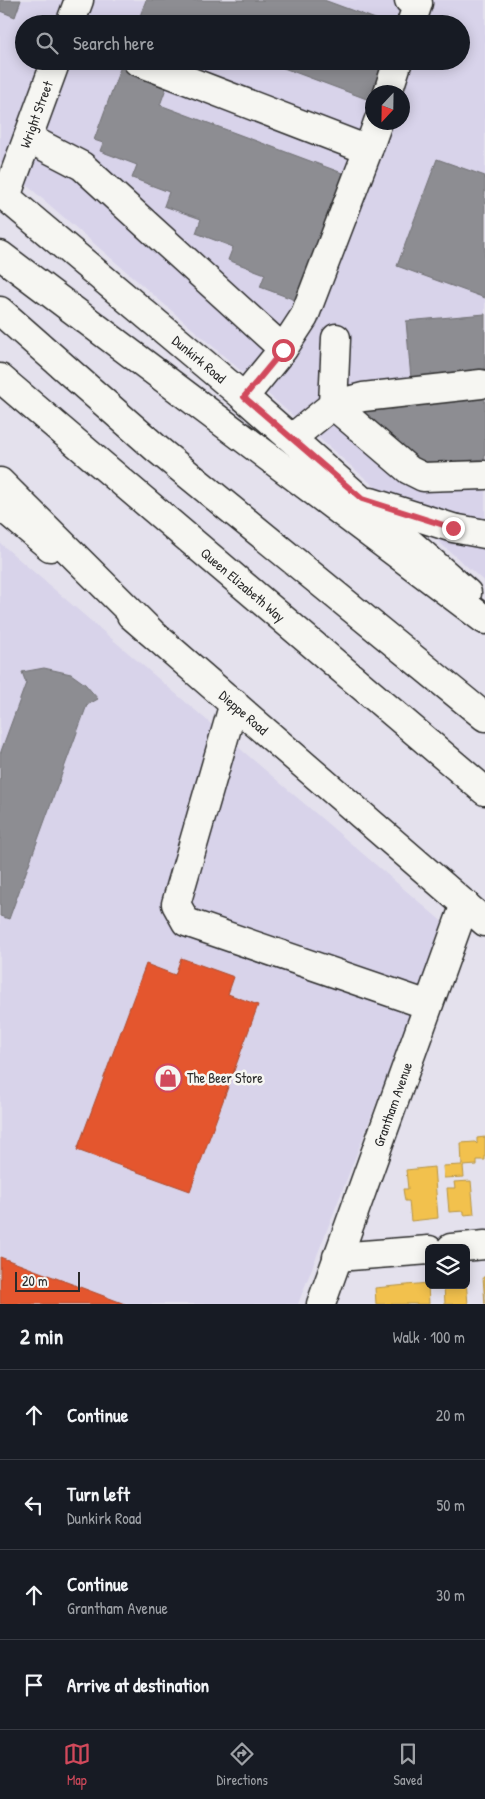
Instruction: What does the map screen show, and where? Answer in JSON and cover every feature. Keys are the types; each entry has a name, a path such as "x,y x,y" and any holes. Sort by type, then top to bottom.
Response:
{"main road":[{"path":"73,15 79,0"},
{"path":"409,0 418,3 414,15"},
{"name":"Wright Street","path":"3,194 28,138 53,70"},
{"path":"160,70 368,150"},
{"path":"390,85 395,70"},
{"path":"244,397 283,350 304,317 375,130"},
{"path":"28,138 82,166 283,350"},
{"name":"Dunkirk Road","path":"3,194 292,438 485,609"},
{"path":"0,255 485,620"},
{"path":"0,311 157,449 485,717"},
{"path":"334,405 336,338"},
{"name":"Queen Elizabeth Way","path":"0,378 485,790"},
{"path":"292,438 334,405 363,397 481,384"},
{"path":"334,405 409,470 423,477 485,475"},
{"path":"0,482 150,631"},
{"path":"362,499 453,528 485,534"},
{"name":"Dieppe Road","path":"0,505 150,631 485,922"},
{"path":"234,704 176,904 186,922 428,1004"},
{"name":"Grantham Avenue","path":"321,1304 464,904"},
{"path":"470,1246 485,1245"},
{"path":"337,1257 425,1250"}],"shaded area":[{"path":"0,0 485,0 485,582 0,162"},
{"path":"0,543 446,925 298,1304 0,1304"}],"building: Homes":[{"path":"485,1137 485,1160 477,1160 477,1165 463,1166 464,1177 444,1178 443,1166 462,1165 461,1143 475,1142 477,1144 477,1138"},
{"path":"434,1167 438,1218 411,1221 409,1201 405,1201 403,1189 408,1189 406,1170"},
{"path":"471,1181 474,1214 464,1215 464,1211 449,1212 447,1188 455,1188 454,1182"},
{"path":"483,1277 485,1277 485,1304"},
{"path":"425,1283 425,1289 428,1289 429,1304 376,1304 375,1288"},
{"path":"444,1289 467,1289 468,1304 445,1304"}],"building: Shops":[{"name":"The Beer Store","path":"181,958 234,977 228,994 258,1005 190,1191 77,1150 146,964 175,975"},
{"path":"0,1257 125,1304 0,1304"}],"building: Industry":[{"path":"0,0 21,0 15,17 0,11"},
{"path":"146,0 324,0 365,15 140,15"},
{"path":"120,70 132,70 168,83 160,105 345,174 298,301 260,287 265,274 228,260 233,247 196,233 201,219 164,206 169,192 132,178 137,165 100,151 103,143 94,140"},
{"path":"289,70 384,70 378,85 365,85 365,98"},
{"path":"437,159 485,176 485,298 397,266"},
{"path":"485,314 485,373 411,379 406,321"},
{"path":"485,394 485,459 422,464 364,419 363,404"},
{"path":"44,668 71,674 85,684 98,699 87,705 9,919 0,916 0,754 26,683 22,672"}],"place":[{"name":"The Beer Store","path":"168,1078"}],"route":[{"path":"283,350 244,397 362,499 453,528"}]}
